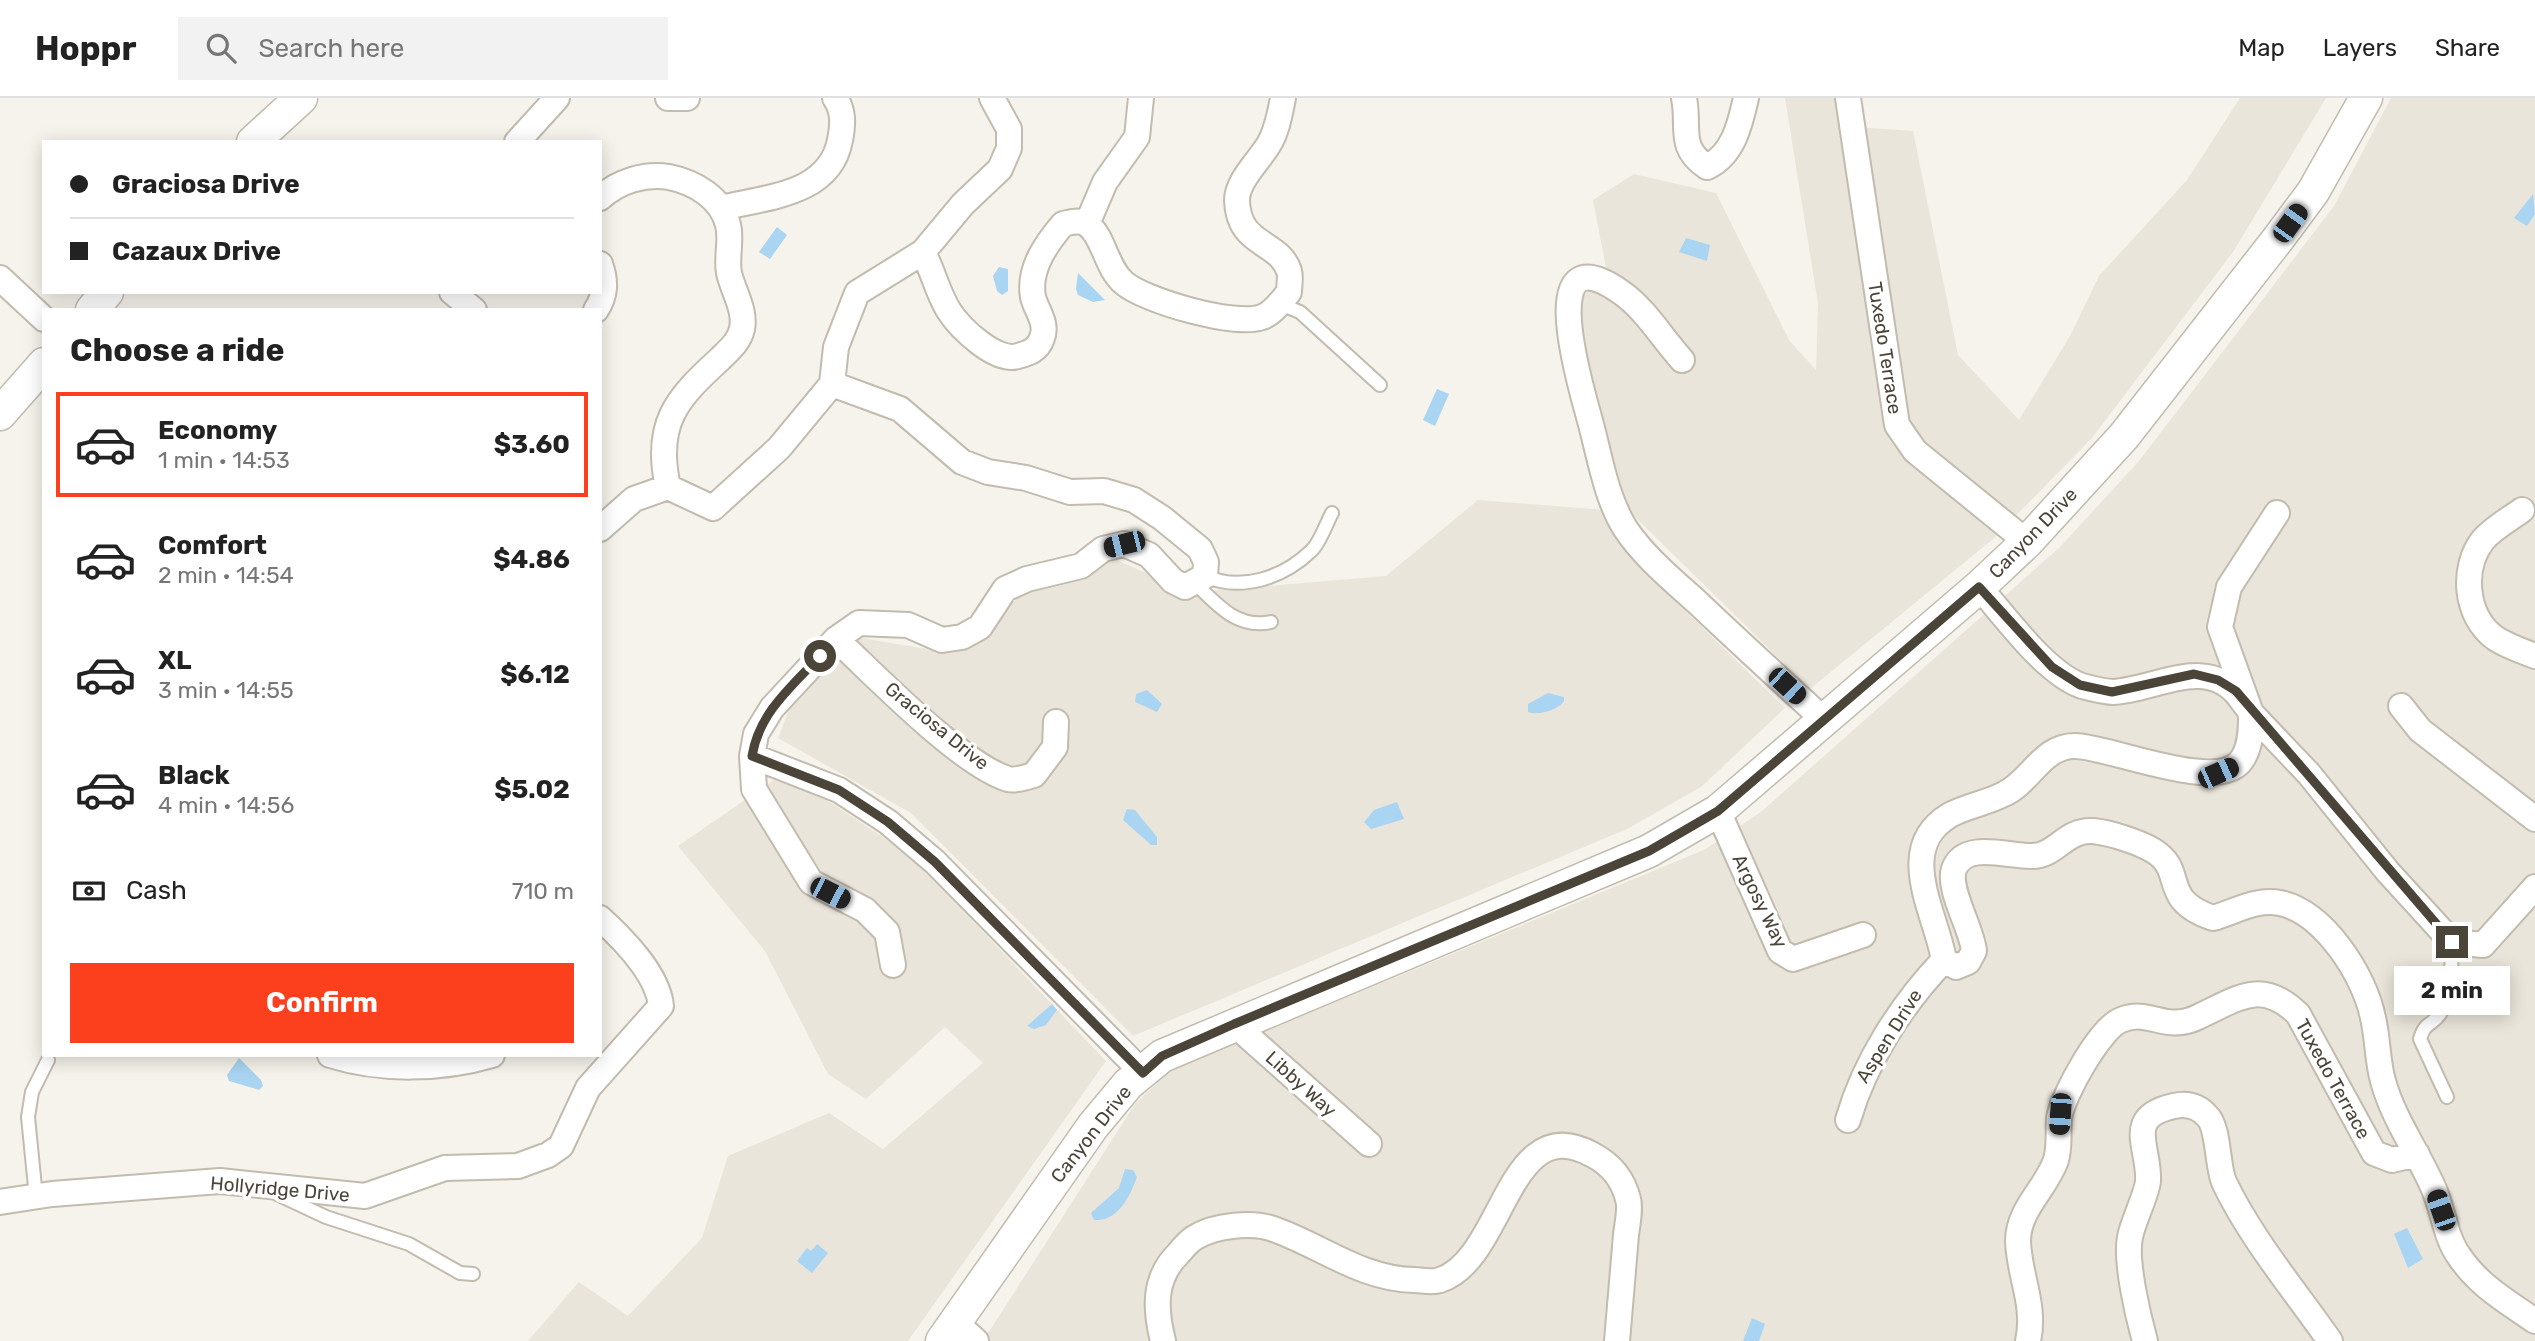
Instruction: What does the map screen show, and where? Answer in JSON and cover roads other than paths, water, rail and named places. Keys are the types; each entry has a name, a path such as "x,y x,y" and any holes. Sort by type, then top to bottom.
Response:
{"street":[{"path":"519,140 557,98"},
{"path":"668,98 687,98"},
{"path":"721,208 805,187 828,172 838,152 843,122 835,98"},
{"path":"602,527 634,499 668,486 713,508 779,448 832,384 836,347 857,293 923,252 963,204 1000,169 1009,148 1009,129 992,98"},
{"path":"1087,224 1105,182 1137,137 1141,98"},
{"path":"923,252 948,310 968,334 992,351 1013,358 1034,351 1043,337 1044,324 1033,296 1035,267 1063,224 1075,221 1087,224 1096,233 1106,261 1124,283 1146,297 1240,321 1263,317 1280,304 1289,292 1289,272 1282,258 1248,233 1241,221 1237,198 1243,183 1270,142 1283,98"},
{"path":"1684,98 1686,138 1693,157 1707,166 1720,160 1731,145 1746,98"},
{"name":"Tuxedo Terrace","path":"1847,98 1897,425 1915,451 2027,542"},
{"name":"Canyon Drive","path":"958,1335 1016,1233 1093,1126 1128,1084 1162,1056 1649,851 1718,811 1979,587 2027,542 2124,436 2312,192 2366,98"},
{"path":"266,138 290,102"},
{"path":"602,197 628,181 656,175 701,188 721,208 729,225 727,254 741,310 742,329 736,344 684,392 668,419 662,458 668,486"},
{"path":"597,308 605,280 602,270"},
{"path":"1682,360 1624,294 1602,280 1589,277 1579,278 1571,285 1568,296 1570,335 1583,394 1614,503 1625,528 1658,567 1824,720"},
{"path":"0,278 42,316"},
{"path":"94,308 105,294"},
{"path":"454,294 472,308"},
{"path":"0,414 40,376"},
{"path":"832,384 900,409 962,462 979,469 1070,492 1104,491 1134,500 1162,518 1200,549 1206,562 1200,580 1185,587 1173,581 1149,555 1124,544 1103,550 1081,566 1027,579 1005,589 980,627 962,637 942,639 908,625 859,623 836,639 772,708 756,734 752,756 754,789 811,882 864,910 887,932 893,965"},
{"path":"2522,509 2484,540 2471,562 2468,590 2478,617 2494,637 2535,656"},
{"path":"1944,960 1922,883 1919,855 1930,835 1949,816 2018,788 2055,749 2076,746 2139,761 2218,773 2239,764 2250,741 2251,713 2220,627 2229,587 2277,513"},
{"path":"1979,587 2052,667 2080,685 2112,692 2194,674 2218,680 2236,691 2251,713 2309,774 2388,872 2452,942 2483,945 2535,887"},
{"name":"Graciosa Drive","path":"836,639 927,722 981,766 1010,780 1034,775 1055,747 1056,722"},
{"path":"2401,706 2420,730 2535,819"},
{"path":"752,756 839,790 888,822 935,862 1143,1073"},
{"name":"Argosy Way","path":"1718,811 1780,951 1793,959 1863,935"},
{"name":"Tuxedo Terrace","path":"1944,960 1956,967 1968,962 1974,951 1955,891 1953,871 1961,859 1974,852 2034,856 2049,852 2075,832 2094,831 2135,843 2153,851 2167,862 2178,896 2191,911 2213,918 2251,904 2280,903 2312,919 2332,938 2354,968 2373,1015 2382,1080 2392,1108 2417,1154 2392,1160 2374,1153 2298,1014 2283,999 2264,993 2242,995 2188,1021 2173,1025 2143,1016 2120,1020 2105,1030 2081,1070 2060,1114 2057,1158 2044,1185 2025,1210 2018,1240 2029,1297 2031,1323 2028,1341"},
{"name":"Hollyridge Drive","path":"0,1202 220,1181 365,1196 444,1168 518,1166 548,1155 561,1146 588,1088 661,1006 659,990 602,920"},
{"name":"Aspen Drive","path":"1848,1120 1857,1090 1911,994 1944,960"},
{"name":"Libby Way","path":"1234,1024 1369,1144"},
{"path":"342,1057 405,1067 463,1064 486,1057"},
{"path":"2145,1341 2136,1308 2129,1240 2148,1184 2147,1160 2140,1136 2145,1121 2161,1109 2182,1104 2197,1107 2210,1118 2223,1180 2330,1341"},
{"path":"1163,1341 1157,1318 1158,1282 1171,1261 1194,1238 1229,1226 1274,1228 1343,1263 1402,1280 1440,1281 1459,1269 1478,1250 1524,1166 1542,1150 1569,1144 1594,1155 1617,1173 1629,1201 1617,1341"},
{"path":"2417,1154 2434,1188 2456,1253 2478,1282 2535,1321"}],"lane":[{"path":"1280,304 1300,312 1380,385"},
{"path":"1200,580 1220,583 1264,581 1313,550 1332,513"},
{"path":"1200,580 1224,611 1254,626 1271,622"},
{"path":"2447,1097 2420,1039 2423,1026 2440,1015 2452,971 2452,942"},
{"path":"36,1197 28,1117 33,1092 48,1060"},
{"path":"261,1186 326,1217 409,1244 460,1273 473,1274"}],"water":[{"path":"2533,194 2535,214 2527,226 2514,218"},
{"path":"777,227 787,235 770,259 759,252"},
{"path":"1686,238 1710,245 1707,261 1679,252"},
{"path":"999,267 1008,269 1008,291 1002,295 997,291 993,276"},
{"path":"1078,273 1105,300 1093,302 1078,295"},
{"path":"1437,389 1449,394 1435,426 1423,420"},
{"path":"1147,690 1162,704 1157,712 1135,702 1136,694"},
{"path":"1548,693 1564,697 1564,701 1548,711 1528,712 1528,704"},
{"path":"1397,802 1404,819 1371,829 1364,822 1374,810"},
{"path":"1127,809 1135,810 1157,837 1157,845 1151,845 1123,820"},
{"path":"1052,1004 1057,1010 1046,1025 1034,1029 1027,1026"},
{"path":"239,1058 261,1080 263,1086 259,1090 229,1081 227,1075"},
{"path":"1125,1169 1133,1170 1137,1177 1127,1199 1110,1217 1094,1220 1091,1213 1119,1188"},
{"path":"2407,1228 2423,1259 2408,1268 2394,1234"},
{"path":"817,1244 828,1253 812,1273 797,1261 807,1248 811,1251"},
{"path":"1752,1318 1765,1324 1759,1341 1743,1341"}]}
